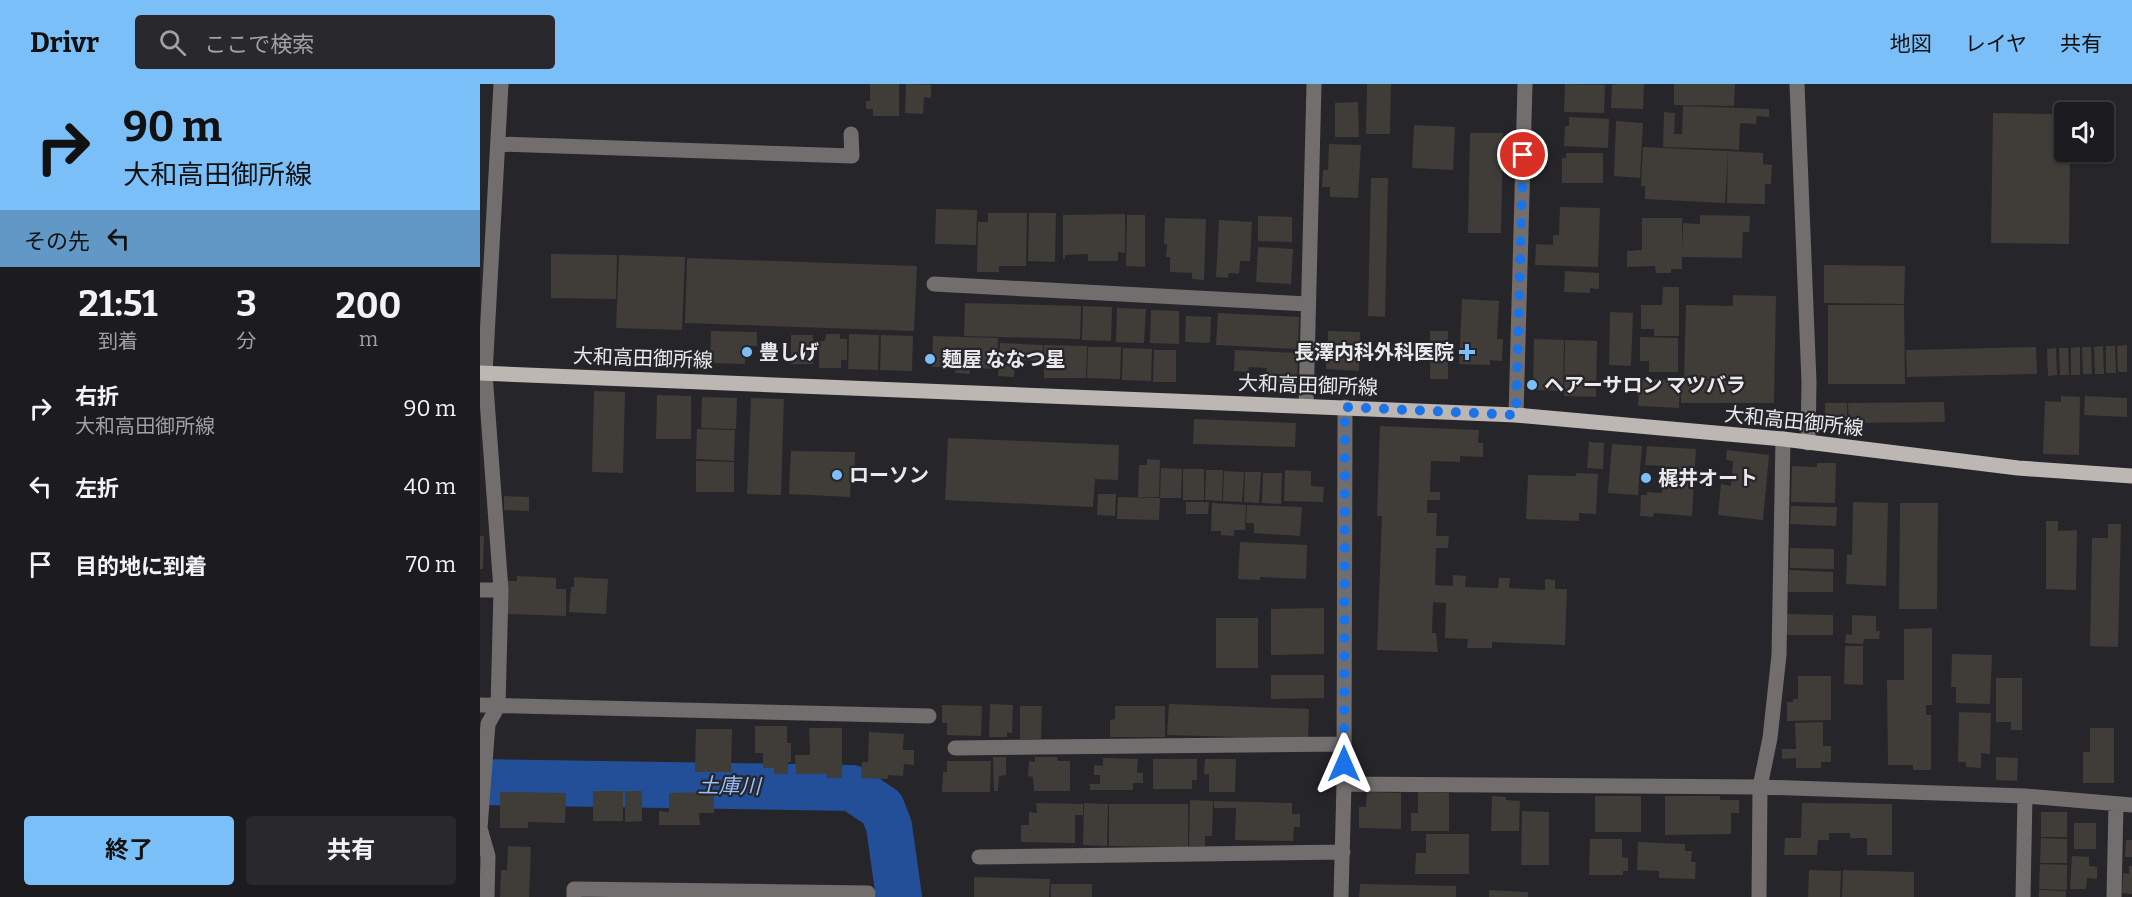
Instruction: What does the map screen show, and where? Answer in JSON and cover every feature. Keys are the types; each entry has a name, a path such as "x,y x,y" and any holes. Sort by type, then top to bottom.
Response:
{"main road":[{"name":"大和高田御所線","path":"482,373 1516,415 1783,439 2018,468 2132,476"}],"street":[{"path":"487,897 488,856 480,828 488,724 498,706 501,590 482,373 501,84"},
{"path":"1306,406 1314,84"},
{"path":"1516,415 1525,84"},
{"path":"1797,84 1809,382 1808,443"},
{"path":"498,144 852,156 851,134"},
{"path":"934,284 1308,304"},
{"path":"1341,897 1344,784 1345,407"},
{"path":"1759,897 1760,787 1770,738 1779,655 1783,439"},
{"path":"480,590 501,590"},
{"path":"480,705 929,716"},
{"path":"956,748 1344,744"},
{"path":"1344,784 1760,787 2025,796 2132,805"},
{"path":"2023,897 2025,796"},
{"path":"2114,897 2116,805"},
{"path":"980,857 1343,852"},
{"path":"574,897 574,889 868,893 868,897"}],"building":[{"path":"870,84 899,84 899,116 873,116 873,109 866,109 866,101 870,101"},
{"path":"906,84 931,85 931,98 924,97 923,114 905,113"},
{"path":"1367,84 1391,84 1390,134 1366,134"},
{"path":"1565,84 1605,85 1604,113 1564,112"},
{"path":"1644,84 1643,109 1611,108 1612,85"},
{"path":"1674,84 1735,84 1734,106 1674,105"},
{"path":"1358,102 1359,137 1335,137 1335,103"},
{"path":"1683,106 1769,109 1769,117 1757,116 1756,124 1740,123 1739,150 1663,147 1664,112 1675,113 1674,134 1682,134"},
{"path":"1993,113 2052,114 2054,162 2070,162 2069,244 1991,243"},
{"path":"1569,117 1609,119 1608,148 1564,146 1565,126 1569,126"},
{"path":"1616,121 1643,123 1640,178 1614,176"},
{"path":"1414,125 1455,127 1453,170 1412,168"},
{"path":"1470,133 1503,133 1501,233 1468,233"},
{"path":"1329,144 1361,145 1358,198 1330,197 1330,187 1322,187 1323,170 1328,170"},
{"path":"1643,147 1728,151 1725,203 1645,199 1645,186 1641,186"},
{"path":"1728,151 1763,153 1763,164 1772,165 1771,184 1765,184 1765,204 1727,203"},
{"path":"1566,153 1603,153 1603,183 1562,183 1562,158 1566,158"},
{"path":"1371,178 1388,178 1385,317 1368,316"},
{"path":"1560,207 1600,208 1598,267 1535,265 1536,244 1553,245 1553,235 1559,235"},
{"path":"936,209 977,210 976,245 935,244"},
{"path":"988,213 1027,213 1026,266 999,266 999,272 977,272 978,222 988,222"},
{"path":"1029,213 1056,213 1055,262 1028,261"},
{"path":"1125,214 1125,253 1118,252 1118,261 1088,261 1088,254 1065,255 1063,259 1063,215"},
{"path":"1127,215 1145,215 1145,267 1126,266"},
{"path":"1700,215 1750,216 1749,232 1743,232 1742,258 1682,257 1682,269 1671,269 1671,273 1656,273 1655,266 1627,267 1627,251 1642,250 1642,218 1682,218 1682,254 1683,223 1700,224"},
{"path":"1258,216 1292,217 1292,242 1258,241"},
{"path":"1165,218 1206,219 1204,280 1192,279 1192,273 1170,272 1170,257 1166,257 1167,244 1164,244"},
{"path":"1219,220 1252,222 1250,261 1240,261 1239,274 1229,273 1228,278 1216,277"},
{"path":"1258,247 1293,249 1291,284 1256,282"},
{"path":"551,254 617,255 616,299 551,298"},
{"path":"619,255 685,257 682,330 616,328"},
{"path":"687,258 917,266 914,331 685,323"},
{"path":"1824,265 1905,266 1904,304 1824,303"},
{"path":"1565,271 1599,273 1599,289 1590,288 1590,293 1564,292"},
{"path":"1663,287 1679,287 1679,336 1654,336 1654,329 1641,329 1641,305 1662,305"},
{"path":"1733,295 1776,296 1774,403 1681,403 1681,380 1753,381 1684,378 1686,305 1733,306"},
{"path":"1462,299 1499,301 1497,339 1503,339 1502,361 1490,360 1490,365 1459,364"},
{"path":"965,303 1081,306 1080,339 964,336"},
{"path":"1828,305 1904,305 1905,384 1828,384"},
{"path":"1083,306 1112,307 1111,341 1082,340"},
{"path":"1117,308 1146,309 1144,343 1116,342"},
{"path":"1151,310 1179,311 1179,344 1150,343"},
{"path":"1610,312 1633,313 1631,366 1609,365"},
{"path":"1218,313 1299,317 1298,349 1216,345"},
{"path":"1186,316 1211,317 1210,343 1185,342"},
{"path":"711,331 757,332 757,346 746,346 745,364 710,363"},
{"path":"1328,331 1360,332 1359,371 1326,369 1326,362 1323,362 1323,348 1328,348"},
{"path":"1430,331 1448,331 1448,379 1430,379"},
{"path":"826,334 840,334 840,339 847,339 847,360 841,360 841,368 819,368 819,341 825,341"},
{"path":"849,334 879,335 878,370 848,369"},
{"path":"791,335 813,335 813,364 791,364"},
{"path":"881,335 913,336 912,371 880,370"},
{"path":"933,336 998,338 997,369 970,368 970,374 955,373 955,367 932,367"},
{"path":"1640,337 1678,338 1678,372 1649,372 1649,361 1640,361"},
{"path":"1534,339 1564,340 1563,391 1533,390"},
{"path":"1565,340 1597,341 1596,397 1564,396"},
{"path":"1000,343 1043,345 1042,361 1015,360 1014,377 998,376"},
{"path":"1044,345 1087,346 1086,378 1044,378"},
{"path":"2127,345 2127,372 2118,372 2117,346"},
{"path":"2103,346 2104,374 2095,374 2094,347"},
{"path":"2106,346 2115,346 2116,373 2106,373"},
{"path":"1088,347 1121,347 1120,379 1087,378"},
{"path":"2036,347 2037,374 1907,377 1906,350"},
{"path":"2080,347 2080,375 2071,375 2071,348"},
{"path":"2082,347 2091,347 2092,374 2083,374"},
{"path":"1123,348 1152,349 1151,381 1122,380"},
{"path":"2056,348 2057,375 2048,376 2047,349"},
{"path":"2059,348 2068,348 2069,375 2060,375"},
{"path":"1154,350 1176,350 1176,382 1153,382"},
{"path":"1235,350 1298,353 1297,384 1266,382 1267,368 1249,367 1248,372 1234,371"},
{"path":"1639,379 1680,380 1679,408 1638,406"},
{"path":"594,391 625,392 623,473 592,472"},
{"path":"657,395 691,396 691,439 656,439"},
{"path":"2061,396 2080,397 2079,455 2043,454 2045,401 2061,402"},
{"path":"2085,396 2127,398 2127,417 2084,415"},
{"path":"702,397 737,398 736,429 701,428"},
{"path":"751,398 784,399 781,495 747,494"},
{"path":"1944,402 1945,422 1849,423 1848,403"},
{"path":"1825,403 1847,403 1847,428 1825,428"},
{"path":"1194,419 1296,423 1295,447 1193,444"},
{"path":"1380,426 1479,430 1478,443 1483,443 1483,457 1460,456 1460,462 1431,461 1430,492 1440,492 1440,500 1427,500 1427,513 1437,513 1436,536 1449,536 1448,548 1436,548 1435,585 1453,586 1453,575 1466,576 1465,587 1498,588 1499,578 1510,578 1509,588 1545,590 1545,579 1555,580 1555,589 1567,589 1565,645 1492,642 1492,648 1467,648 1468,639 1445,638 1446,603 1433,602 1432,633 1436,633 1438,652 1377,650 1382,516 1377,516"},
{"path":"697,429 735,430 734,461 696,459"},
{"path":"948,438 1119,445 1118,480 1095,479 1093,507 945,500"},
{"path":"1589,442 1604,443 1603,469 1587,468"},
{"path":"1612,444 1642,446 1638,495 1608,493"},
{"path":"1647,446 1696,449 1692,516 1654,513 1653,517 1640,516 1641,495 1647,495 1647,492 1662,493 1663,466 1645,465"},
{"path":"1727,450 1769,455 1763,520 1718,515 1721,484 1731,486 1733,461 1726,460"},
{"path":"791,451 855,452 854,480 851,480 850,497 789,494"},
{"path":"1147,459 1160,460 1159,497 1138,497 1139,465 1147,465"},
{"path":"696,461 734,462 734,492 696,492"},
{"path":"1817,463 1836,463 1835,503 1791,502 1792,466 1817,467"},
{"path":"1161,468 1182,469 1181,498 1160,498"},
{"path":"1183,469 1204,469 1204,500 1183,500"},
{"path":"1206,470 1223,470 1222,501 1205,500"},
{"path":"1285,470 1311,471 1311,486 1324,487 1323,502 1284,501"},
{"path":"1224,471 1244,472 1242,502 1223,501"},
{"path":"1245,472 1261,472 1259,503 1244,502"},
{"path":"1263,473 1282,473 1281,504 1262,503"},
{"path":"1576,473 1598,474 1596,514 1579,513 1579,521 1526,519 1528,475 1576,476"},
{"path":"1098,494 1116,494 1115,516 1097,515"},
{"path":"504,496 529,497 529,511 504,510"},
{"path":"1118,497 1160,498 1159,520 1117,519"},
{"path":"1186,502 1204,502 1204,505 1205,502 1209,502 1208,514 1186,514"},
{"path":"1853,502 1888,503 1886,586 1846,584 1847,554 1852,555"},
{"path":"1212,503 1246,505 1245,530 1234,530 1234,536 1221,535 1221,531 1211,531"},
{"path":"1900,503 1938,503 1937,609 1899,609"},
{"path":"1247,505 1302,507 1300,536 1254,533 1254,523 1246,523"},
{"path":"1791,506 1837,507 1836,526 1790,524"},
{"path":"2046,521 2058,521 2058,531 2077,530 2076,590 2046,589"},
{"path":"2108,524 2121,524 2118,647 2090,646 2092,538 2108,538"},
{"path":"480,536 484,536 483,569 480,569"},
{"path":"1240,542 1307,545 1306,579 1260,577 1260,580 1238,579"},
{"path":"1790,548 1834,549 1834,569 1790,568"},
{"path":"1789,570 1833,572 1833,592 1788,592"},
{"path":"517,576 556,578 556,589 566,589 566,616 507,614 508,581 517,581"},
{"path":"574,577 608,579 606,614 569,612"},
{"path":"1324,608 1324,654 1271,655 1271,609"},
{"path":"1787,614 1833,615 1833,635 1787,635"},
{"path":"1852,615 1876,616 1876,631 1880,631 1879,639 1864,639 1863,644 1845,643 1846,634 1852,635"},
{"path":"1216,618 1258,618 1258,668 1216,668"},
{"path":"1932,628 1932,705 1926,705 1926,715 1931,715 1931,770 1913,770 1913,765 1888,765 1887,680 1904,680 1904,629"},
{"path":"1845,646 1863,646 1863,685 1844,684"},
{"path":"1952,654 1992,655 1990,704 1956,703 1956,687 1951,687"},
{"path":"1271,675 1324,675 1324,698 1271,699"},
{"path":"1798,676 1831,676 1831,720 1787,721 1787,702 1798,699"},
{"path":"1996,678 2022,678 2022,730 2011,730 2011,722 1996,722"},
{"path":"990,704 1013,705 1012,733 1007,732 1007,737 989,737"},
{"path":"1169,704 1309,709 1308,739 1167,735"},
{"path":"942,705 982,706 981,736 947,735 947,723 942,723"},
{"path":"1020,706 1042,706 1041,739 1020,739"},
{"path":"1115,706 1165,706 1165,737 1110,737 1110,720 1115,719"},
{"path":"1959,712 1991,713 1990,754 1981,753 1981,768 1966,767 1966,762 1958,762"},
{"path":"1823,722 1823,746 1831,746 1831,762 1821,762 1821,768 1796,768 1796,758 1782,759 1782,749 1796,749 1795,723"},
{"path":"755,726 787,726 787,743 791,743 791,762 788,762 788,774 774,774 774,768 763,768 763,753 755,753"},
{"path":"809,728 842,728 842,778 827,778 827,774 796,774 795,755 810,755"},
{"path":"2090,728 2114,728 2114,783 2083,783 2083,752 2090,752"},
{"path":"696,729 732,729 731,772 695,772"},
{"path":"869,732 904,734 903,750 914,750 914,765 904,764 903,776 888,775 888,779 861,778 862,762 868,762"},
{"path":"993,757 1006,757 1006,775 999,776 998,791 994,791"},
{"path":"1035,757 1058,757 1057,761 1070,761 1070,791 1034,791 1033,777 1028,776 1029,761 1035,762"},
{"path":"1996,757 2018,758 2017,781 1996,780"},
{"path":"1103,758 1138,759 1137,773 1143,773 1143,783 1133,783 1133,790 1090,790 1090,784 1100,784 1100,775 1094,775 1094,765 1103,766"},
{"path":"1153,759 1197,759 1197,780 1192,780 1192,789 1153,789"},
{"path":"1205,759 1236,759 1235,792 1209,792 1209,774 1204,774"},
{"path":"947,761 991,761 990,792 942,792 943,772 947,772"},
{"path":"593,791 623,791 623,821 593,821"},
{"path":"625,791 642,791 642,821 625,822"},
{"path":"500,792 566,793 565,823 528,822 528,828 500,828"},
{"path":"714,792 714,813 699,813 700,825 659,825 659,811 669,812 669,793"},
{"path":"1367,792 1401,793 1401,829 1359,828 1359,807 1366,807"},
{"path":"1418,792 1449,793 1449,831 1411,831 1411,813 1418,813"},
{"path":"1492,796 1520,801 1519,831 1491,831"},
{"path":"1595,796 1641,796 1641,832 1595,832"},
{"path":"1665,796 1720,796 1720,800 1739,800 1739,813 1731,813 1731,834 1665,835"},
{"path":"1190,800 1213,801 1212,836 1205,836 1205,846 1189,846"},
{"path":"1214,801 1292,803 1292,814 1300,814 1300,827 1294,827 1293,841 1235,840 1236,808 1214,808"},
{"path":"1036,803 1083,804 1083,815 1075,815 1075,843 1021,842 1021,825 1029,825 1029,812 1037,813"},
{"path":"1084,803 1108,804 1107,846 1083,845"},
{"path":"1802,803 1892,804 1892,855 1867,855 1867,838 1850,838 1850,833 1829,833 1829,840 1818,840 1817,855 1784,855 1785,838 1801,838"},
{"path":"1109,804 1188,804 1188,847 1109,846"},
{"path":"1522,811 1549,812 1549,865 1521,865"},
{"path":"2041,812 2067,812 2067,837 2041,837"},
{"path":"2074,823 2096,823 2096,849 2074,849"},
{"path":"1426,834 1469,834 1469,874 1415,874 1416,853 1426,853"},
{"path":"2041,838 2067,839 2067,863 2040,863"},
{"path":"1590,839 1622,839 1622,857 1628,858 1628,871 1623,871 1623,875 1589,875"},
{"path":"2126,840 2132,840 2132,857 2125,857"},
{"path":"1638,842 1685,844 1685,851 1692,851 1691,862 1696,862 1695,879 1659,878 1659,871 1637,870"},
{"path":"508,846 531,847 529,897 500,897 501,870 507,870"},
{"path":"2072,856 2089,857 2089,866 2097,867 2097,879 2087,878 2086,889 2070,889"},
{"path":"2040,864 2067,865 2067,890 2039,889"},
{"path":"2129,866 2132,866 2132,894 2122,893 2123,873 2129,874"},
{"path":"1809,870 1841,871 1840,897 1808,897"},
{"path":"1843,870 1914,872 1914,897 1842,897"},
{"path":"974,877 1050,879 1049,897 974,897"},
{"path":"1051,884 1092,884 1092,897 1051,897"},
{"path":"1360,884 1456,886 1456,897 1359,897"},
{"path":"1489,890 1528,892 1528,897 1489,897"},
{"path":"2039,890 2066,891 2066,897 2039,897"}],"waterway":[{"name":"土庫川","path":"480,782 852,788 882,808 889,826 899,897"}],"place":[{"name":"豊しげ","path":"747,352"},
{"name":"長澤内科外科医院","path":"1467,352"},
{"name":"麺屋 ななつ星","path":"930,359"},
{"name":"ヘアーサロン マツバラ","path":"1532,385"},
{"name":"ローソン","path":"837,475"},
{"name":"梶井オート","path":"1646,478"}],"route":[{"path":"1344,764 1345,407 1516,415 1523,155"}]}
